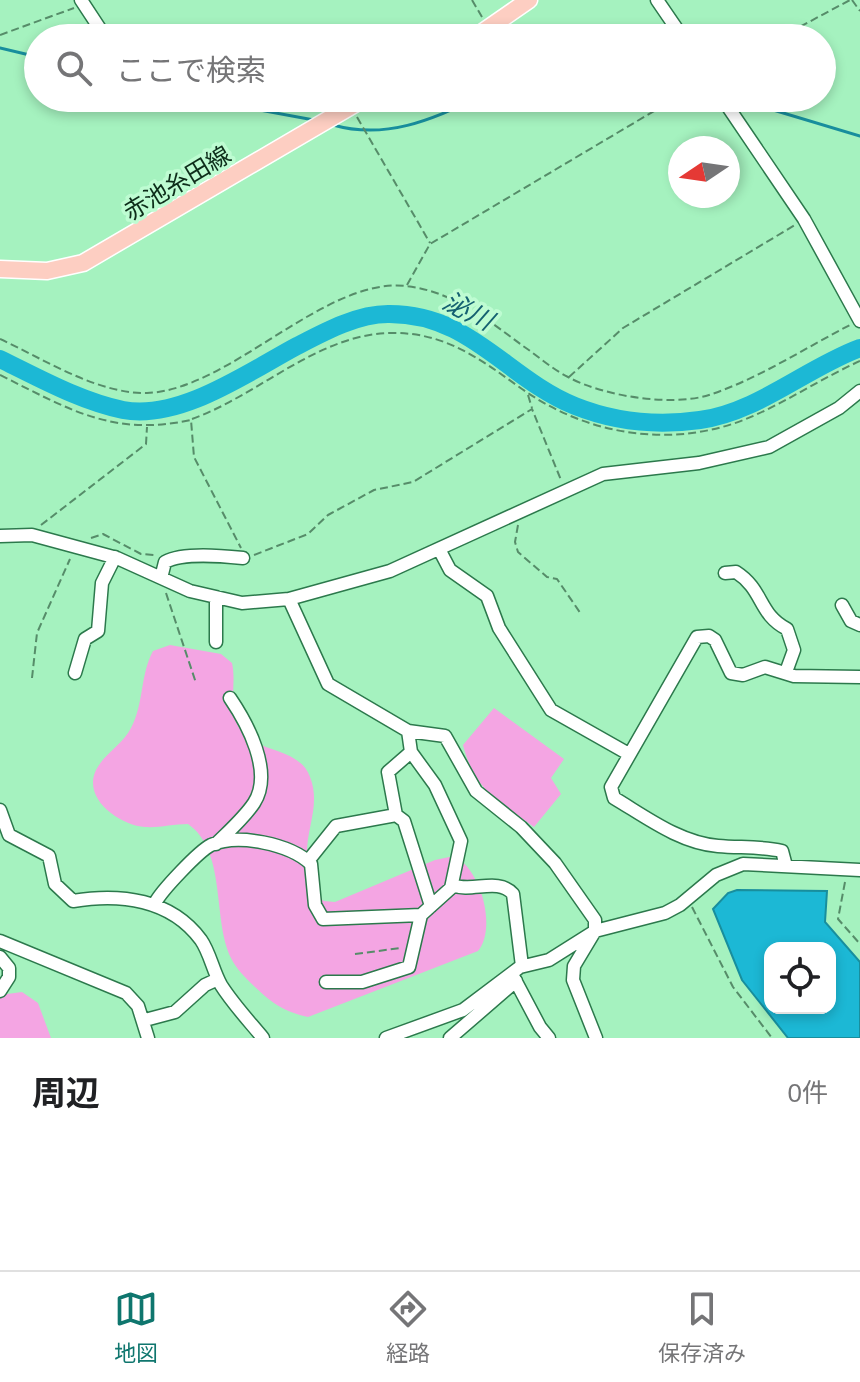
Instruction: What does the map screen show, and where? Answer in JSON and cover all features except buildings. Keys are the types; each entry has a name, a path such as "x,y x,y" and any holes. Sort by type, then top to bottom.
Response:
{"main road":[{"path":"495,24 529,0"},
{"name":"赤池糸田線","path":"0,269 47,271 83,263 339,112"}],"street":[{"path":"657,0 673,24"},
{"path":"83,2 97,24"},
{"path":"731,112 856,301 860,321"},
{"path":"0,536 35,536 115,557 190,591 216,597 254,603 289,599 381,575 603,474 699,463 769,447 839,408 860,391"},
{"path":"439,549 450,570 487,596 499,628 551,710 627,753"},
{"path":"161,578 165,562 173,557 216,555 243,558"},
{"path":"75,673 85,639 98,631 102,583 115,557"},
{"path":"725,573 736,572 756,587 772,621 787,629 794,650 786,672"},
{"path":"216,597 216,642"},
{"path":"289,599 328,684 408,731 445,736 476,791 521,827 555,863 595,920 595,931 574,966 573,980 596,1038"},
{"path":"842,605 851,621 860,625"},
{"path":"786,866 782,851 697,841 672,832 614,798 611,787 627,753 667,693 697,637 709,636 715,640 731,673 743,675 765,667 786,672 860,677"},
{"path":"216,844 256,800 260,776 250,727 230,698"},
{"path":"326,982 362,982 409,967 426,910 452,885 461,841 435,785 411,752 408,731"},
{"path":"411,752 388,772 396,815 404,821 426,910"},
{"path":"0,810 9,835 49,856 55,884 73,901 102,896 133,903 155,903 169,910 202,941 218,979 263,1038"},
{"path":"396,815 336,826 308,861 315,905 323,919 426,910"},
{"path":"155,903 210,846 216,844 279,845 308,861"},
{"path":"386,1038 463,1010 517,974 549,960 595,931 665,913 729,867 743,864 854,870"},
{"path":"452,885 468,889 501,886 513,894 517,974 540,1027 549,1038"},
{"path":"0,941 126,993 145,1020 148,1038"},
{"path":"0,957 9,968 9,977 0,991"},
{"path":"450,1038 465,1033 517,974"},
{"path":"145,1020 175,1012 218,979"}],"path":[{"path":"472,0 487,24"},
{"path":"806,24 851,0 860,11"},
{"path":"28,24 83,2"},
{"path":"0,35 24,25"},
{"path":"353,112 430,244"},
{"path":"406,286 430,244 652,112"},
{"path":"568,378 623,328 804,219"},
{"path":"0,339 103,385 146,393 174,387 205,375 343,301 376,288 406,286 450,298 484,316 568,378 634,398 708,395 860,321"},
{"path":"0,375 85,417 110,424 147,427 191,420 331,347 387,333 417,333 451,342 566,416 598,427 674,435 746,419 860,361"},
{"path":"528,393 565,489"},
{"path":"191,420 194,457 240,541 243,558 308,534 328,515 374,490 413,482 532,409"},
{"path":"35,536 50,514 146,444 147,427"},
{"path":"519,512 515,542 518,552 547,577 557,579 581,614"},
{"path":"32,678 37,633 72,554 103,534 141,554 173,557"},
{"path":"161,578 196,683"},
{"path":"854,870 838,919 860,944"},
{"path":"687,900 703,923 733,987 772,1038"},
{"path":"355,954 414,947"}],"shaded area":[{"path":"170,645 221,654 232,663 233,705 240,729 247,737 297,760 305,767 314,797 307,846 313,893 324,901 335,902 435,860 454,856 472,873 483,900 486,928 478,951 308,1017 280,1006 249,981 233,962 225,942 214,868 200,836 188,824 145,827 125,821 106,809 94,791 96,770 128,734 135,719 153,651"},
{"path":"494,708 564,759 551,778 561,794 534,827 490,794 468,761 463,745"},
{"path":"22,992 38,1003 51,1038 0,1038 0,995"}],"water":[{"path":"737,890 827,891 825,922 860,962 860,1038 788,1038 769,1014 836,1014 836,942 764,942 764,1008 742,980 713,909 728,893"}],"waterway":[{"path":"0,48 24,54"},
{"path":"271,112 314,120"},
{"path":"333,125 352,129 390,129 447,112"},
{"path":"780,112 860,136"},
{"name":"泌川","path":"0,359 91,401 123,410 145,411 168,408 214,392 329,330 353,320 388,314 417,317 465,335 528,380 575,406 621,419 668,423 700,420 742,408 860,348"}]}
